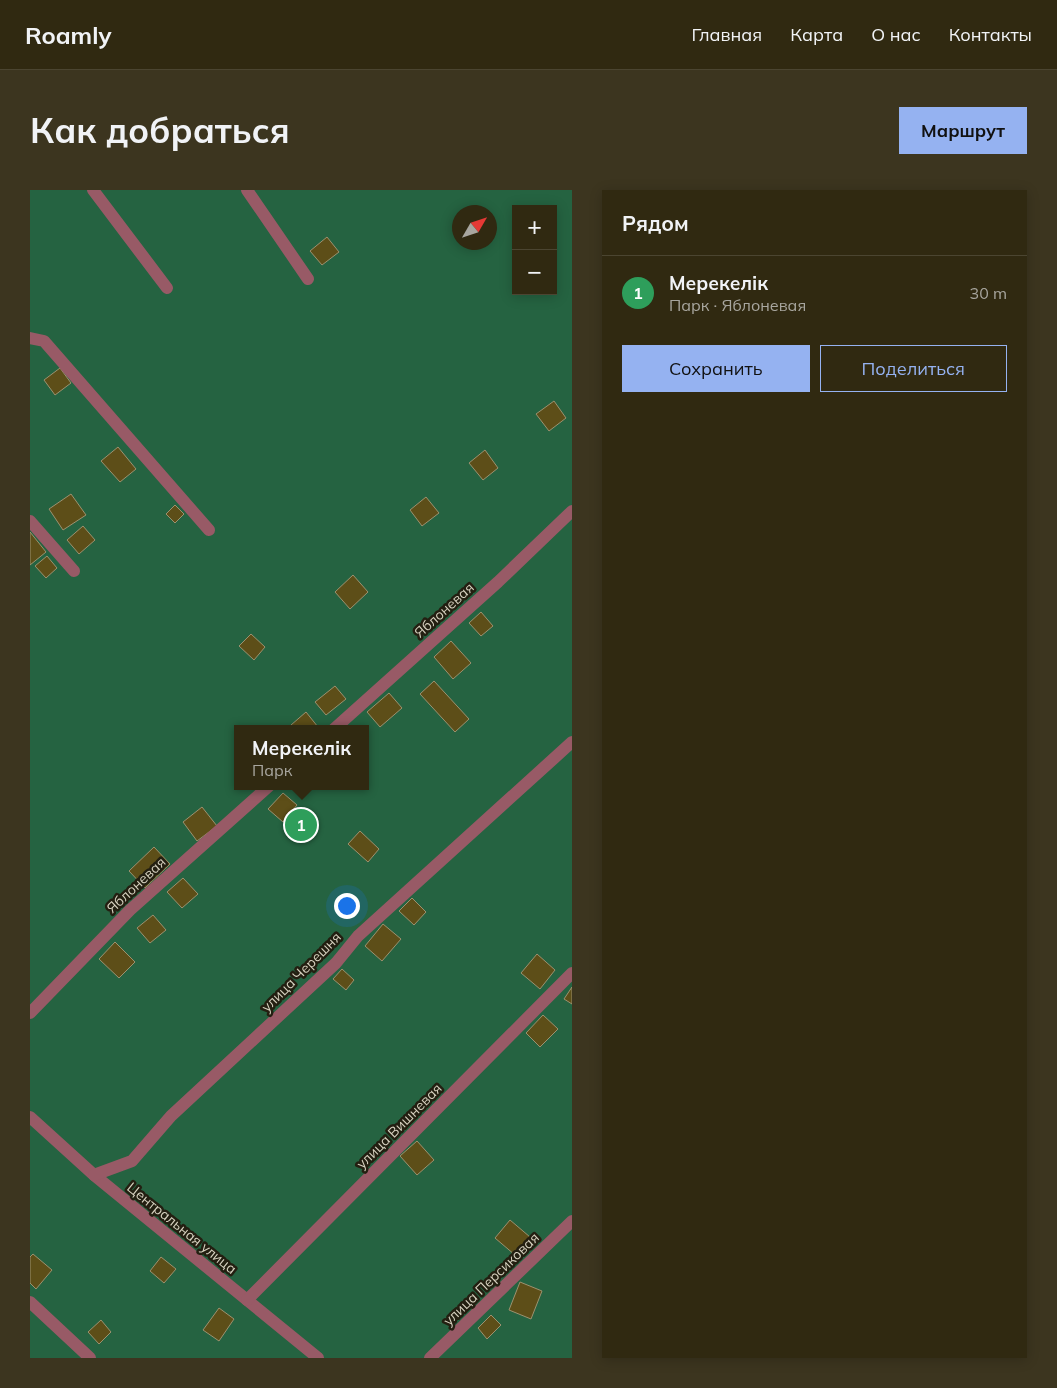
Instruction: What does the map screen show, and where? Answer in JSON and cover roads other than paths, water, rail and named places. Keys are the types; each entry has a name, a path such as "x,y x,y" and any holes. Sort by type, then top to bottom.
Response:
{"street":[{"path":"93,190 168,288"},
{"path":"247,190 308,279"},
{"path":"30,338 44,341 209,530"},
{"name":"Яблоневая","path":"338,725 498,582 572,511"},
{"path":"30,521 74,571"},
{"name":"улица Черешня","path":"94,1175 132,1161 171,1116 336,963 358,936 572,742"},
{"name":"Яблоневая","path":"30,1013 130,910 265,790"},
{"name":"улица Вишневая","path":"247,1300 572,973"},
{"name":"Центральная улица","path":"30,1117 94,1175 318,1358"},
{"name":"улица Персиковая","path":"430,1358 572,1221"},
{"path":"30,1302 90,1358"}],"place":[{"name":"Мерекелік","path":"301,825"}]}
